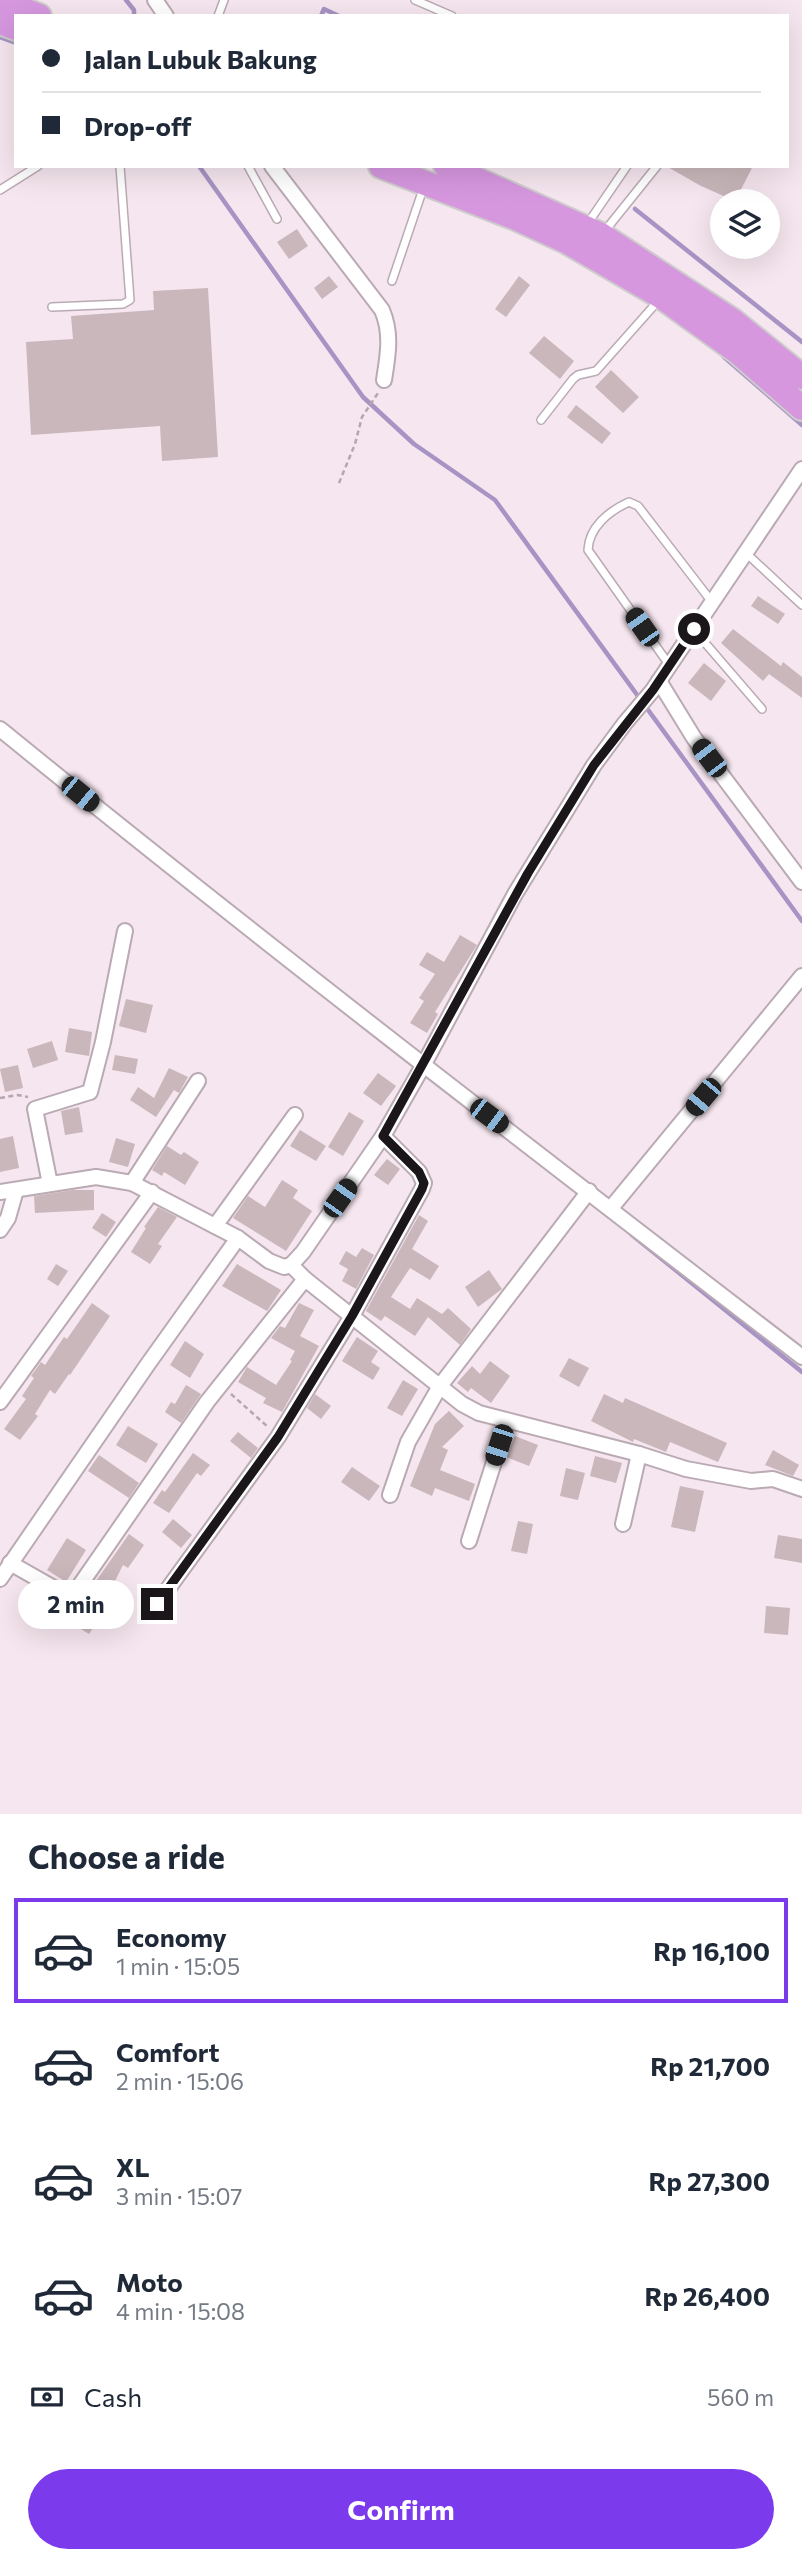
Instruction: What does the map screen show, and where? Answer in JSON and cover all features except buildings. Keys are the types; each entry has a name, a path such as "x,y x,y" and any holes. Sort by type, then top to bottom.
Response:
{"highway":[{"path":"0,1 34,14"},
{"path":"385,168 423,188 516,218 566,241 662,297 738,352 802,408"},
{"path":"451,168 593,231 733,321 802,377"}],"street":[{"path":"274,168 382,310 388,323 389,349 381,386"},
{"path":"0,1192 96,1177 132,1183 238,1238 276,1265 292,1265 383,1136 515,894 594,765 656,686 802,469"},
{"path":"656,686 802,882"},
{"path":"0,729 424,1065 802,1357"},
{"path":"50,1184 35,1110 90,1093 125,931"},
{"path":"611,1208 802,976"},
{"path":"132,1183 198,1081"},
{"path":"215,1226 295,1115"},
{"path":"157,1604 278,1437 352,1316 424,1183 419,1172 383,1136"},
{"path":"0,1230 8,1218 16,1190"},
{"path":"0,1402 152,1192"},
{"path":"390,1494 408,1443 440,1385 588,1193"},
{"path":"0,1579 238,1238"},
{"path":"292,1265 305,1279 462,1404 479,1413 639,1454 686,1469 751,1481 774,1479 789,1482 802,1489"},
{"path":"10,1563 61,1591 74,1592 220,1385 305,1279"},
{"path":"469,1541 507,1421"},
{"path":"622,1524 639,1454"}],"lane":[{"path":"415,0 447,14"},
{"path":"0,190 35,168"},
{"path":"52,307 123,304 130,300 120,168"},
{"path":"249,168 277,219"},
{"path":"593,231 626,168"},
{"path":"593,231 655,168"},
{"path":"393,281 423,188"},
{"path":"541,420 573,379 596,370 662,297"},
{"path":"670,666 587,550 589,537 617,507 629,502 638,506 712,602"},
{"path":"746,552 802,606"},
{"path":"694,629 762,709"}],"path":[{"path":"339,483 355,444 362,417 381,386"},
{"path":"0,1098 18,1095 28,1097 35,1110"},
{"path":"220,1385 278,1437"}],"waterway":[{"path":"126,0 134,14"},
{"path":"322,14 324,9 335,14"},
{"path":"0,37 14,42"},
{"path":"200,168 363,397 414,444 495,500 802,921"},
{"path":"635,209 802,342"},
{"path":"724,357 802,425"},
{"path":"632,1235 802,1372"}],"route":[{"path":"157,1604 278,1437 352,1316 422,1189 424,1183 419,1172 383,1136 515,894 594,765 653,690 694,629"}]}
